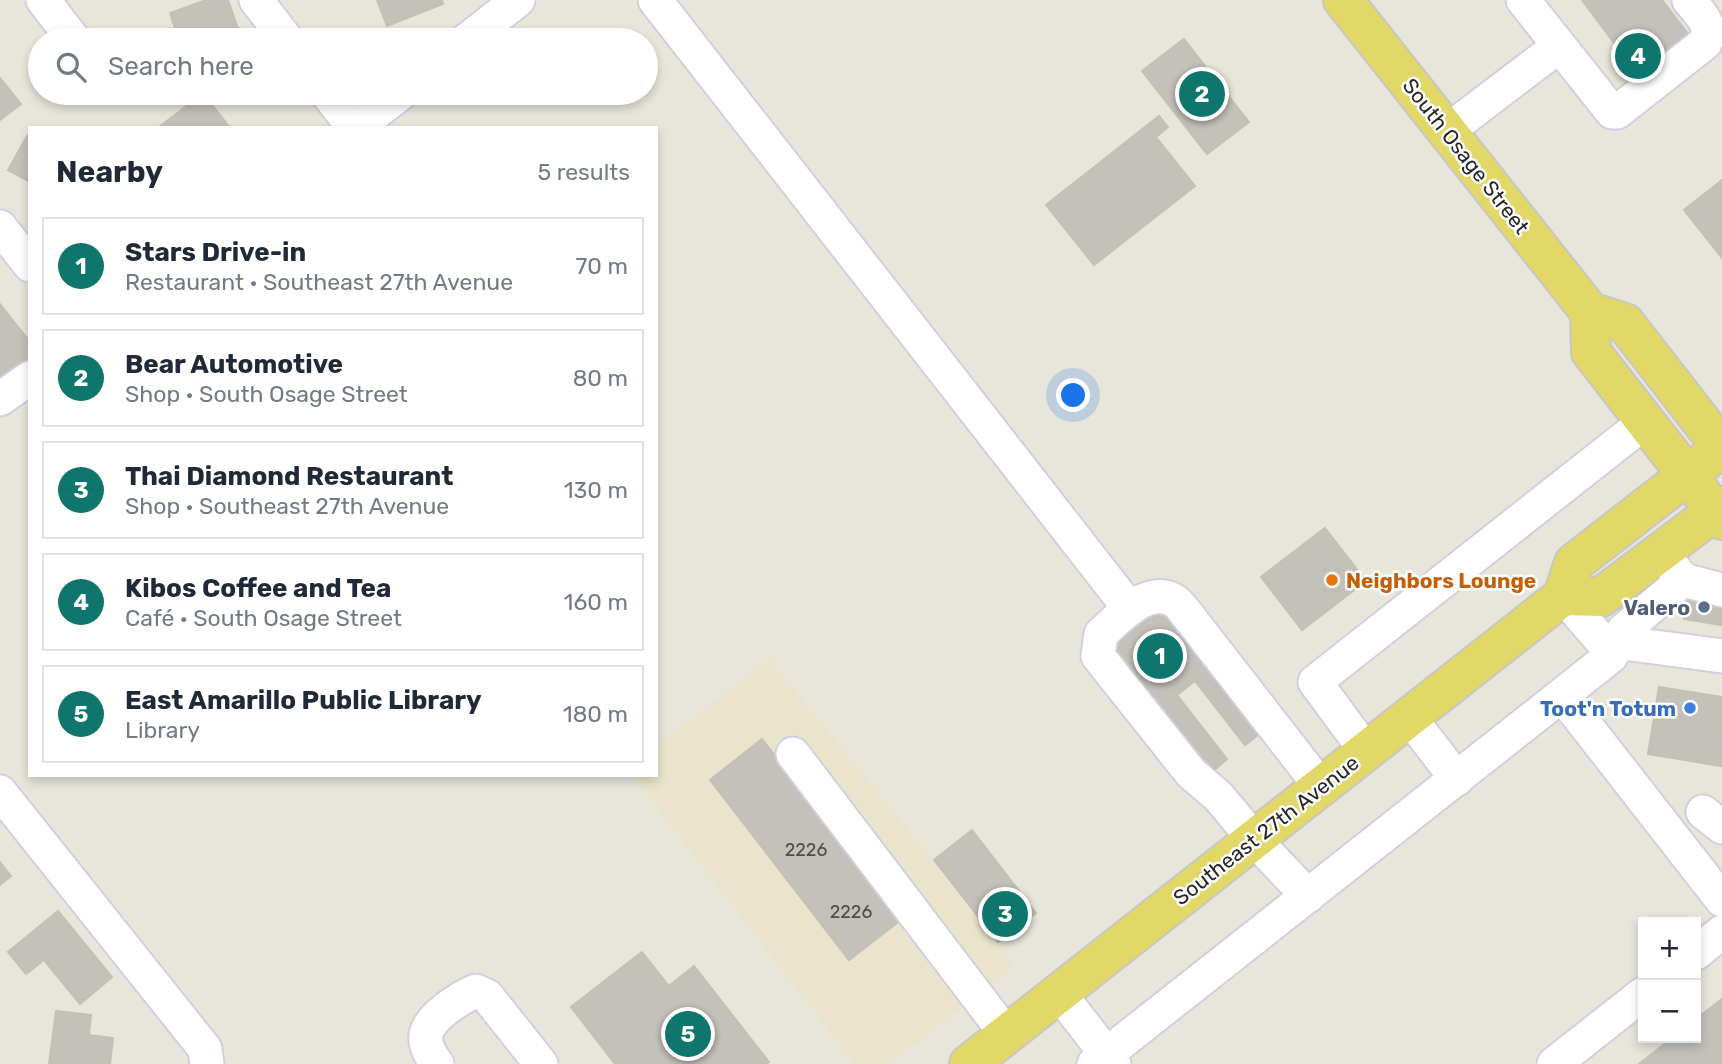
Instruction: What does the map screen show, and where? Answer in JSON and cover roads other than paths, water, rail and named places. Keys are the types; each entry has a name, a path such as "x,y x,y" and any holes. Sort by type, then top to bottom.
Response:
{"main road":[{"name":"South Osage Street","path":"1343,0 1590,312"},
{"path":"1590,312 1591,352 1687,475 1720,513 1673,566 1601,597 1563,596 1574,564 1687,475 1722,448 1625,323 1590,312"},
{"name":"Southeast 27th Avenue","path":"969,1064 1563,596"}],"street":[{"path":"43,0 65,28"},
{"path":"256,0 278,28"},
{"path":"482,28 518,0"},
{"path":"654,0 1130,609"},
{"path":"1523,0 1610,111 1617,112 1704,43 1709,35 1708,25 1689,0"},
{"path":"1446,132 1559,46"},
{"path":"337,105 353,126"},
{"path":"358,126 385,105"},
{"path":"0,227 28,262"},
{"path":"0,399 28,379"},
{"path":"1366,751 1315,682 1645,422"},
{"path":"1059,993 1105,1061 1611,656 1624,630 1673,566 1722,590"},
{"path":"1563,596 1601,640 1722,656"},
{"path":"1308,896 1218,796 1191,773 1098,656 1101,634 1130,609 1152,597 1172,599 1321,786"},
{"path":"1562,695 1722,900"},
{"path":"1409,717 1457,779"},
{"path":"793,754 1006,1034"},
{"path":"0,792 205,1049 207,1064"},
{"path":"1701,949 1722,932"},
{"path":"437,1064 428,1052 425,1035 431,1021 466,995 477,991 487,996 541,1064"},
{"path":"1554,1064 1638,998"}],"place":[{"name":"Kibos Coffee and Tea","path":"1638,56"},
{"name":"Bear Automotive","path":"1202,94"},
{"name":"Neighbors Lounge","path":"1332,580"},
{"name":"Valero","path":"1704,607"},
{"name":"Stars Drive-in","path":"1160,656"},
{"name":"Toot'n Totum","path":"1690,708"},
{"name":"Thai Diamond Restaurant","path":"1005,914"},
{"name":"East Amarillo Public Library","path":"688,1034"}]}
